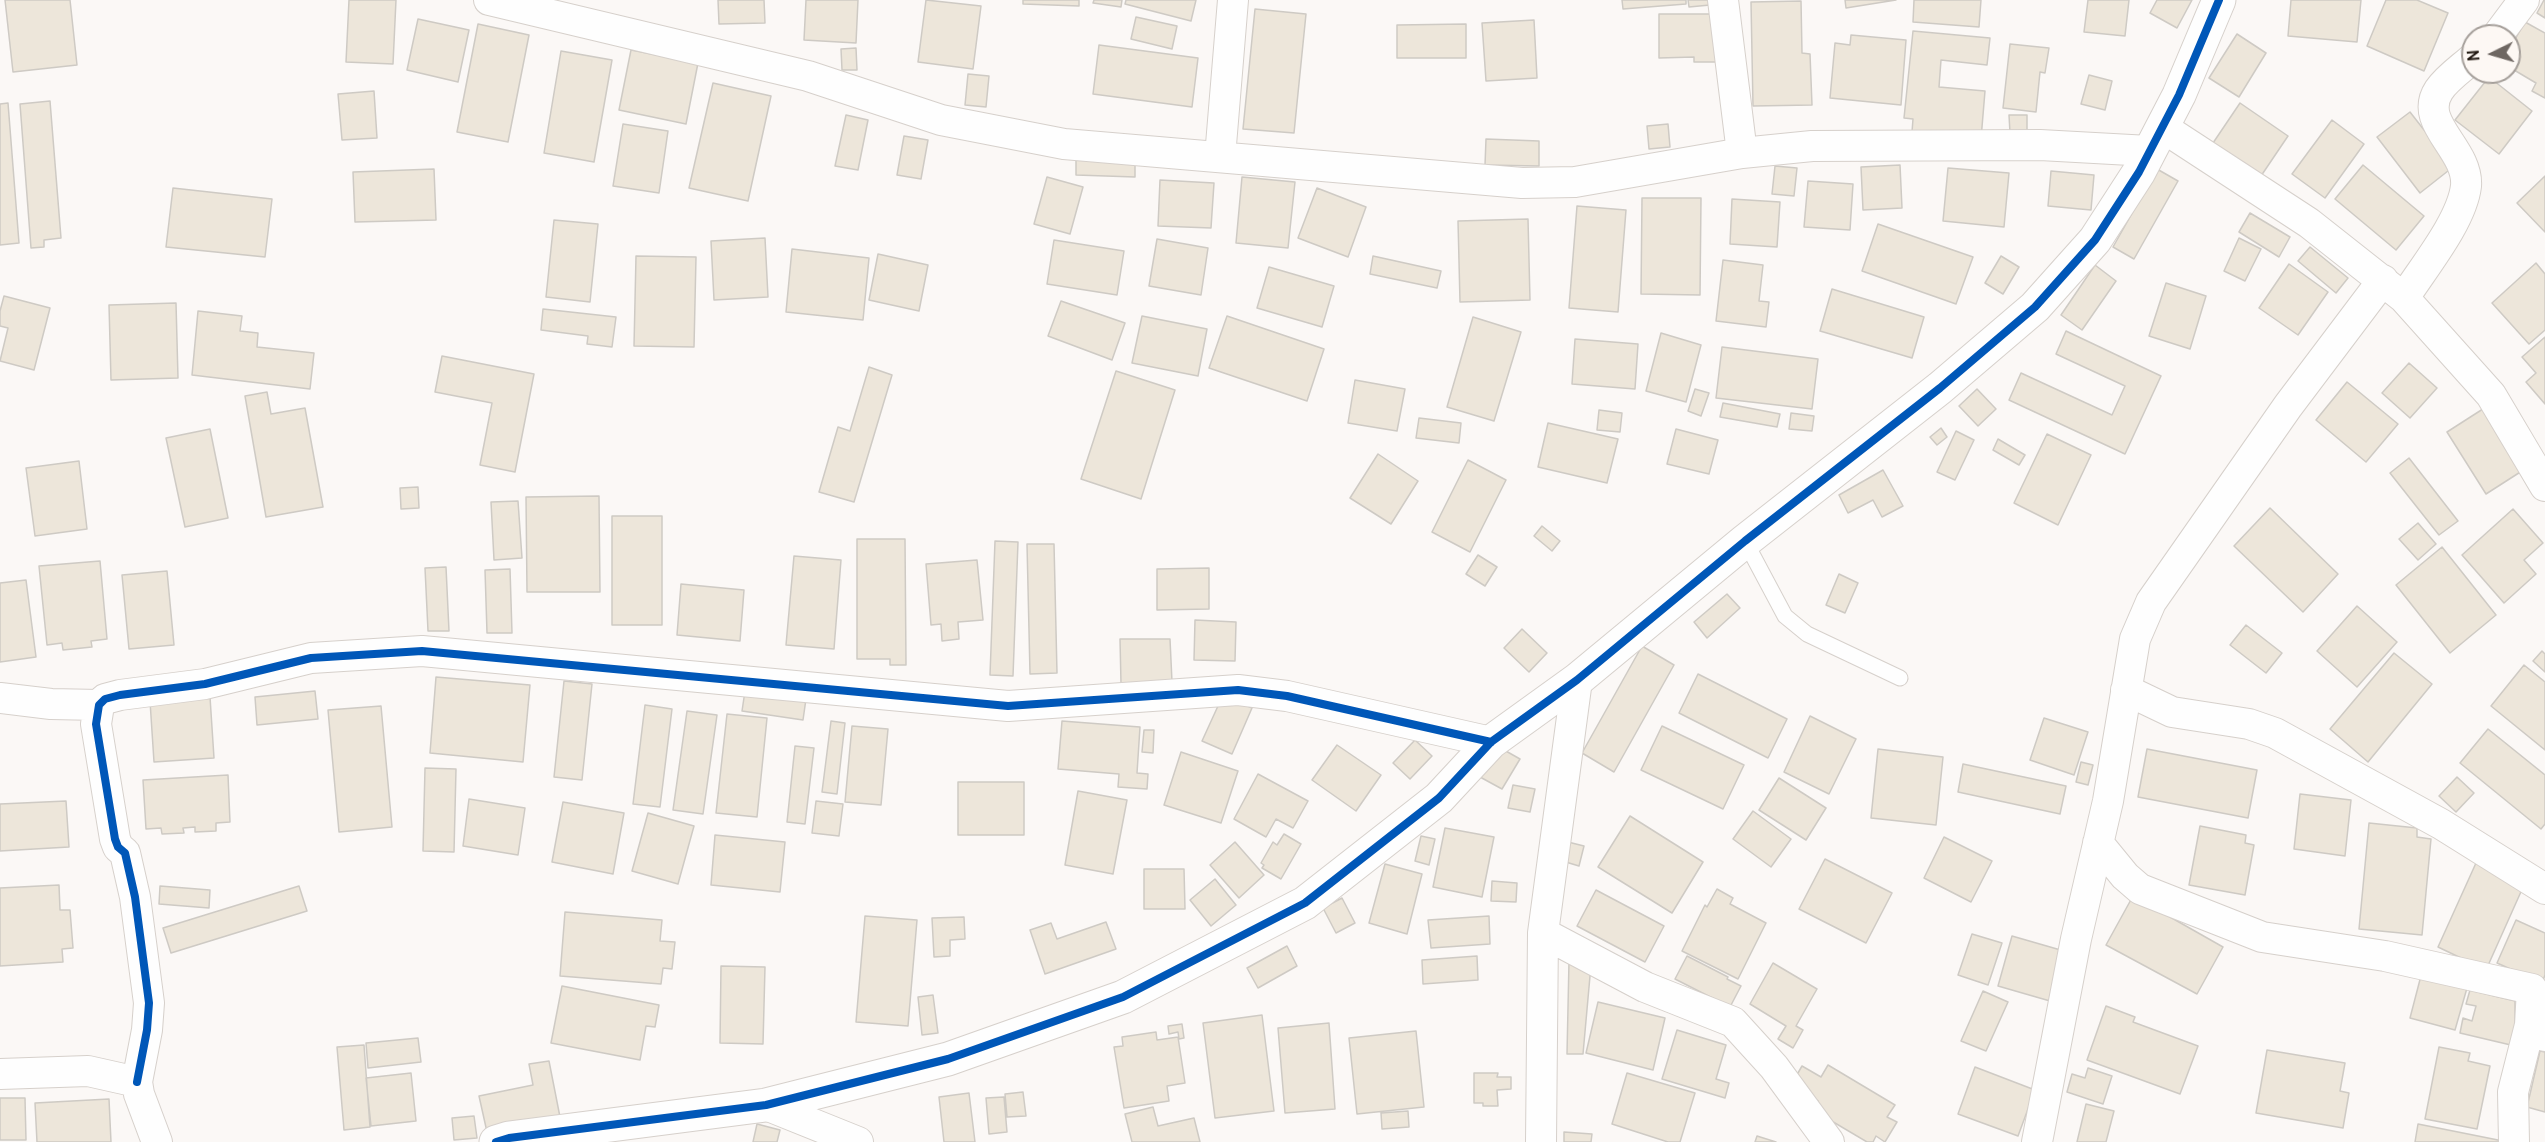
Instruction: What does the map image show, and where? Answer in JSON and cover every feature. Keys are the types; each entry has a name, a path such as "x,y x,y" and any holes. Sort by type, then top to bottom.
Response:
{"street":[{"path":"489,0 808,76 941,120 1064,144 1532,183 1575,183 1742,153 1812,146 2040,145 2156,139 2309,223 2393,289 2491,395 2544,482"},
{"path":"1220,157 1233,0"},
{"path":"1723,0 1742,153"},
{"path":"496,1142 509,1138 766,1105 948,1059 1123,997 1305,903 1439,798 1491,742 1577,680 1746,541 1940,388 2036,307 2095,240 2156,139 2219,0"},
{"path":"2506,24 2524,0"},
{"path":"2037,1142 2076,939 2108,801 2135,639 2151,602 2289,406 2452,226 2466,188 2466,175 2459,154 2437,124 2433,103 2439,89 2461,69"},
{"path":"156,1142 137,1082 147,1030 149,1003 135,897 125,853 118,847 115,839 96,724 99,705 105,699 205,684 311,658 422,651 1008,706 1238,690 1287,696 1491,742"},
{"path":"1541,1142 1543,933 1577,680"},
{"path":"2126,690 2172,712 2249,724 2275,733 2441,824 2545,889"},
{"path":"0,698 51,704 99,705"},
{"path":"2098,843 2125,876 2140,889 2262,937 2385,956 2532,989 2538,1031 2513,1092 2514,1142"},
{"path":"1543,933 1645,987 1733,1022 1774,1067 1829,1142"},
{"path":"0,1074 88,1071 137,1082"},
{"path":"766,1105 858,1142"}],"lane":[{"path":"1746,541 1785,616 1807,634 1900,678"}],"building":[{"path":"5,0 70,0 77,65 13,72"},
{"path":"349,0 396,0 393,64 346,62"},
{"path":"718,0 764,0 765,23 719,24"},
{"path":"806,0 858,0 856,43 804,40"},
{"path":"926,0 981,6 973,69 918,62"},
{"path":"1023,0 1079,0 1079,6 1023,4"},
{"path":"1094,0 1122,0 1121,7 1093,3"},
{"path":"1126,0 1196,0 1191,21 1125,4"},
{"path":"1622,0 1686,0 1686,4 1623,9"},
{"path":"1688,0 1710,0 1710,5 1689,7"},
{"path":"1845,0 1896,0 1846,8"},
{"path":"1914,0 1981,0 1979,27 1913,22"},
{"path":"2088,0 2129,0 2125,36 2084,32"},
{"path":"2157,0 2192,0 2177,28 2150,13"},
{"path":"2291,0 2361,0 2357,42 2288,36"},
{"path":"2386,0 2417,0 2448,13 2424,71 2367,46"},
{"path":"2545,0 2545,18 2537,13"},
{"path":"1801,1 1802,53 1810,54 1812,105 1753,106 1751,2"},
{"path":"1255,9 1306,14 1294,133 1243,129"},
{"path":"1659,14 1716,14 1717,62 1694,62 1694,57 1659,58"},
{"path":"1136,17 1177,26 1172,49 1131,39"},
{"path":"418,19 469,30 458,82 407,70"},
{"path":"1534,20 1537,78 1486,81 1482,23"},
{"path":"2525,22 2545,33 2545,98 2532,91 2536,83 2521,74 2521,29"},
{"path":"478,24 529,35 508,142 457,132"},
{"path":"1466,24 1466,58 1397,58 1397,25"},
{"path":"1913,31 1990,38 1987,65 1941,60 1939,87 1985,91 1981,139 1912,132 1913,119 1904,118"},
{"path":"2237,34 2266,53 2239,97 2209,78"},
{"path":"1851,35 1906,40 1901,105 1830,98 1835,43 1850,45"},
{"path":"2010,44 2049,48 2045,73 2040,72 2036,112 2003,108"},
{"path":"1099,45 1198,58 1192,107 1093,94"},
{"path":"856,48 857,70 842,70 841,49"},
{"path":"631,50 698,63 686,124 619,110"},
{"path":"561,51 612,60 594,162 544,153"},
{"path":"968,74 989,76 986,107 965,105"},
{"path":"2089,75 2112,81 2105,110 2081,104"},
{"path":"713,83 771,96 748,201 689,188"},
{"path":"2483,84 2498,84 2532,111 2499,154 2455,120"},
{"path":"374,91 377,138 342,140 338,94"},
{"path":"50,101 61,238 44,240 44,247 31,248 20,104"},
{"path":"8,103 19,243 0,245 0,104"},
{"path":"2240,103 2288,136 2261,176 2213,143"},
{"path":"2410,112 2453,167 2420,193 2377,137"},
{"path":"846,115 868,120 858,170 835,166"},
{"path":"2009,115 2027,115 2027,132 2010,133"},
{"path":"2332,120 2364,144 2325,198 2292,174"},
{"path":"623,124 668,131 659,193 613,186"},
{"path":"1668,124 1670,147 1649,149 1647,126"},
{"path":"904,136 928,140 921,179 897,175"},
{"path":"1486,139 1539,141 1539,166 1485,165"},
{"path":"1076,156 1135,158 1135,177 1076,175"},
{"path":"1900,165 1902,208 1863,210 1861,167"},
{"path":"2363,165 2424,216 2396,250 2335,199"},
{"path":"1775,166 1797,168 1794,196 1772,194"},
{"path":"1948,168 2009,173 2004,227 1943,221"},
{"path":"434,169 436,220 355,222 353,172"},
{"path":"2157,169 2178,181 2134,259 2113,247"},
{"path":"2051,171 2094,175 2091,210 2048,206"},
{"path":"2545,176 2545,232 2517,203"},
{"path":"1047,177 1083,187 1070,234 1034,224"},
{"path":"1242,177 1295,182 1288,248 1236,243"},
{"path":"1160,180 1214,183 1211,228 1158,226"},
{"path":"1808,181 1853,184 1850,230 1804,227"},
{"path":"173,188 272,199 265,257 166,247"},
{"path":"1317,188 1366,207 1348,257 1298,238"},
{"path":"1642,198 1701,198 1700,295 1641,294"},
{"path":"1732,199 1780,202 1777,247 1730,244"},
{"path":"1577,206 1626,210 1618,312 1569,308"},
{"path":"2250,213 2290,237 2279,257 2239,232"},
{"path":"1528,219 1530,300 1460,302 1458,221"},
{"path":"554,220 598,224 590,302 546,297"},
{"path":"1878,224 1973,257 1956,304 1862,271"},
{"path":"765,238 768,297 714,300 711,241"},
{"path":"2239,238 2261,249 2245,281 2224,271"},
{"path":"1157,239 1208,248 1201,295 1149,286"},
{"path":"1054,240 1124,251 1117,295 1047,284"},
{"path":"2310,247 2348,278 2336,293 2298,261"},
{"path":"792,249 869,258 863,320 786,312"},
{"path":"878,254 928,265 919,311 869,300"},
{"path":"636,256 696,257 694,347 634,346"},
{"path":"1373,256 1441,271 1437,288 1370,274"},
{"path":"2001,256 2019,267 2003,294 1985,283"},
{"path":"1723,260 1763,265 1759,301 1769,302 1766,327 1716,321"},
{"path":"2536,263 2545,274 2545,330 2529,344 2492,303"},
{"path":"2289,264 2328,292 2298,335 2259,308"},
{"path":"2095,265 2116,281 2082,330 2061,315"},
{"path":"1269,267 1334,286 1322,327 1257,308"},
{"path":"2166,283 2206,296 2190,349 2149,336"},
{"path":"1832,289 1924,317 1912,358 1820,331"},
{"path":"4,296 50,308 34,370 0,361 8,328 0,326 0,311"},
{"path":"1061,301 1125,323 1112,360 1048,336"},
{"path":"176,303 178,378 111,380 109,305"},
{"path":"543,309 616,317 612,347 587,344 588,336 541,330"},
{"path":"198,311 242,316 240,331 258,333 257,347 314,353 310,389 192,375"},
{"path":"1142,316 1207,329 1198,376 1132,363"},
{"path":"1227,316 1324,349 1307,401 1209,368"},
{"path":"1473,317 1521,332 1494,421 1447,407"},
{"path":"2066,331 2161,376 2125,454 2009,400 2021,373 2112,415 2125,386 2056,354"},
{"path":"1661,333 1701,345 1686,402 1646,391"},
{"path":"2545,337 2545,404 2526,382 2536,373 2522,357"},
{"path":"1575,339 1638,344 1635,389 1572,384"},
{"path":"1722,347 1818,359 1812,409 1716,398"},
{"path":"442,356 534,374 515,472 480,465 492,403 435,392"},
{"path":"2409,363 2437,388 2410,418 2382,393"},
{"path":"869,367 892,375 854,502 819,492 838,427 850,431"},
{"path":"1116,371 1175,390 1141,499 1081,479"},
{"path":"1355,380 1405,389 1397,431 1348,423"},
{"path":"2347,382 2398,424 2366,462 2316,420"},
{"path":"1695,389 1709,393 1701,416 1688,411"},
{"path":"1977,389 1996,409 1978,426 1959,406"},
{"path":"267,392 271,414 305,408 323,507 266,517 245,396"},
{"path":"1723,403 1780,414 1777,427 1720,417"},
{"path":"2486,407 2525,469 2486,494 2447,432"},
{"path":"1599,410 1622,413 1620,432 1597,430"},
{"path":"1791,413 1814,416 1812,431 1789,429"},
{"path":"1419,418 1461,423 1459,443 1416,438"},
{"path":"1548,423 1618,439 1607,483 1538,467"},
{"path":"1941,428 1947,437 1937,445 1930,437"},
{"path":"210,429 228,518 185,527 166,438"},
{"path":"1676,429 1718,440 1709,474 1667,464"},
{"path":"1956,431 1974,440 1955,480 1937,472"},
{"path":"2047,434 2091,455 2058,525 2014,503"},
{"path":"1998,439 2025,455 2019,465 1993,450"},
{"path":"1378,454 1418,481 1391,524 1350,498"},
{"path":"2409,458 2458,521 2439,535 2390,473"},
{"path":"1468,460 1506,480 1470,552 1432,532"},
{"path":"79,461 87,529 35,536 26,468"},
{"path":"1883,470 1903,506 1882,517 1873,500 1848,513 1839,495"},
{"path":"418,487 419,508 401,509 400,488"},
{"path":"599,496 600,592 527,592 526,497"},
{"path":"518,501 522,558 494,560 491,502"},
{"path":"2270,508 2338,574 2303,612 2234,546"},
{"path":"2513,509 2543,543 2524,560 2536,574 2504,603 2462,555"},
{"path":"612,516 662,516 662,625 612,625"},
{"path":"2418,523 2436,544 2418,560 2399,539"},
{"path":"1542,526 1560,541 1552,551 1534,536"},
{"path":"857,539 905,539 906,665 890,665 890,659 857,659"},
{"path":"995,541 1018,542 1013,676 990,675"},
{"path":"1027,544 1054,544 1057,673 1030,674"},
{"path":"2442,547 2496,615 2450,653 2396,585"},
{"path":"1478,555 1497,567 1485,586 1466,574"},
{"path":"794,556 841,560 834,649 786,645"},
{"path":"977,560 983,620 958,622 959,639 942,641 941,624 931,625 926,564"},
{"path":"100,561 107,639 91,641 92,647 63,650 62,643 47,645 39,566"},
{"path":"446,567 449,631 428,631 425,568"},
{"path":"1209,568 1209,609 1157,610 1157,569"},
{"path":"510,569 512,633 487,633 485,570"},
{"path":"167,571 174,645 129,649 122,575"},
{"path":"1839,574 1858,583 1845,613 1826,605"},
{"path":"26,580 36,657 0,662 0,583"},
{"path":"681,584 744,590 740,641 677,635"},
{"path":"1727,594 1740,608 1707,638 1694,622"},
{"path":"2357,606 2397,642 2357,687 2317,651"},
{"path":"1195,620 1236,622 1235,661 1194,660"},
{"path":"2246,625 2282,653 2266,673 2230,645"},
{"path":"1522,629 1547,653 1529,672 1504,648"},
{"path":"1120,639 1170,639 1172,682 1121,684"},
{"path":"1642,646 1674,665 1614,772 1582,753"},
{"path":"2542,651 2545,654 2545,672 2533,661"},
{"path":"2394,653 2432,684 2368,762 2330,729"},
{"path":"2524,665 2545,682 2545,750 2491,706"},
{"path":"1698,674 1787,719 1768,758 1679,713"},
{"path":"436,677 530,685 523,762 430,753"},
{"path":"564,681 592,684 582,780 554,777"},
{"path":"315,691 318,719 257,725 255,697"},
{"path":"745,691 806,699 803,720 742,711"},
{"path":"1223,695 1252,708 1232,754 1202,741"},
{"path":"210,697 214,758 154,762 150,701"},
{"path":"645,705 672,709 660,807 633,804"},
{"path":"381,706 392,827 339,832 328,710"},
{"path":"687,711 717,715 703,814 673,810"},
{"path":"727,714 767,718 757,817 716,813"},
{"path":"1810,716 1856,739 1829,794 1784,772"},
{"path":"2044,718 2088,732 2074,775 2030,760"},
{"path":"831,721 845,723 837,794 822,792"},
{"path":"1062,721 1140,727 1137,773 1148,774 1147,789 1118,787 1119,774 1058,769"},
{"path":"852,726 888,729 881,805 845,802"},
{"path":"1662,726 1744,765 1723,809 1641,770"},
{"path":"2488,729 2545,775 2545,824 2541,829 2460,763"},
{"path":"1144,730 1154,730 1153,753 1142,752"},
{"path":"1415,740 1432,756 1410,779 1393,763"},
{"path":"1337,745 1381,775 1356,811 1312,780"},
{"path":"795,746 814,748 805,824 787,822"},
{"path":"1497,746 1520,759 1502,789 1480,777"},
{"path":"1878,749 1943,757 1936,825 1871,818"},
{"path":"2147,749 2257,770 2248,818 2138,797"},
{"path":"1181,752 1238,771 1221,823 1164,805"},
{"path":"2081,762 2093,765 2088,785 2076,782"},
{"path":"1963,764 2066,786 2060,814 1958,792"},
{"path":"425,768 456,769 454,852 423,851"},
{"path":"1258,774 1308,801 1293,828 1276,819 1266,837 1234,819"},
{"path":"228,775 230,822 216,823 216,831 195,832 195,827 183,828 184,833 162,834 161,828 146,829 143,780"},
{"path":"2457,777 2474,793 2456,812 2439,796"},
{"path":"1779,778 1826,808 1806,840 1759,810"},
{"path":"958,782 1024,782 1024,835 958,835"},
{"path":"1513,785 1535,789 1530,812 1508,808"},
{"path":"1078,791 1127,800 1113,874 1065,865"},
{"path":"2300,794 2351,800 2345,856 2294,849"},
{"path":"469,799 525,808 518,855 463,846"},
{"path":"66,801 69,847 0,851 0,804"},
{"path":"816,801 843,804 839,836 812,833"},
{"path":"563,802 624,813 613,874 552,862"},
{"path":"1753,811 1791,839 1771,867 1733,839"},
{"path":"648,813 694,826 678,884 632,871"},
{"path":"1630,816 1703,862 1672,913 1598,867"},
{"path":"2369,823 2417,828 2417,837 2431,839 2422,935 2359,929"},
{"path":"2200,826 2246,835 2245,843 2254,845 2245,895 2189,885"},
{"path":"1445,828 1494,837 1482,897 1433,887"},
{"path":"1284,834 1301,844 1281,879 1262,868 1264,865 1261,863 1273,842 1277,845"},
{"path":"715,835 785,842 780,892 711,885"},
{"path":"1421,836 1435,839 1429,865 1415,861"},
{"path":"1944,837 1992,861 1971,902 1924,878"},
{"path":"1564,841 1584,846 1579,866 1559,860"},
{"path":"1235,842 1264,875 1239,898 1210,865"},
{"path":"1825,859 1892,893 1866,943 1799,909"},
{"path":"2476,863 2524,885 2486,970 2438,947"},
{"path":"1385,864 1422,874 1407,934 1369,923"},
{"path":"1144,869 1184,869 1185,909 1144,909"},
{"path":"1215,879 1236,905 1211,926 1190,900"},
{"path":"1492,881 1517,883 1516,902 1491,901"},
{"path":"59,885 60,910 70,910 73,948 62,949 63,962 0,966 0,888"},
{"path":"160,886 210,890 209,908 159,904"},
{"path":"299,886 307,911 171,953 163,928"},
{"path":"1717,889 1733,898 1730,904 1766,923 1738,979 1682,951 1705,905 1707,907"},
{"path":"1596,890 1664,926 1645,962 1577,926"},
{"path":"2133,896 2223,947 2197,994 2106,945"},
{"path":"1342,898 1355,923 1336,933 1323,908"},
{"path":"565,912 662,920 660,941 675,942 672,969 663,968 661,984 560,976"},
{"path":"865,916 917,920 908,1026 856,1022"},
{"path":"1489,916 1490,944 1431,948 1428,920"},
{"path":"964,917 965,939 950,940 950,956 934,957 932,918"},
{"path":"2516,920 2545,933 2545,975 2542,983 2497,963"},
{"path":"1106,922 1116,949 1045,974 1030,930 1051,923 1057,939"},
{"path":"1972,934 2002,943 1988,985 1958,975"},
{"path":"2012,936 2064,951 2050,1001 1998,986"},
{"path":"1287,946 1297,966 1258,988 1247,968"},
{"path":"1477,956 1478,980 1423,984 1422,960"},
{"path":"1687,956 1741,986 1730,1007 1675,979"},
{"path":"1569,961 1591,965 1583,1054 1567,1054"},
{"path":"1773,963 1817,989 1796,1026 1803,1030 1793,1048 1778,1039 1786,1026 1750,1004"},
{"path":"721,966 765,967 763,1044 720,1043"},
{"path":"2423,968 2469,981 2455,1030 2410,1018"},
{"path":"562,986 659,1005 655,1027 646,1026 640,1060 551,1043"},
{"path":"2470,990 2515,1001 2515,1046 2460,1033 2463,1018 2472,1021 2476,1006 2466,1004"},
{"path":"1983,991 2008,1002 1986,1051 1961,1041"},
{"path":"933,995 938,1033 922,1035 918,997"},
{"path":"1598,1002 1665,1018 1653,1070 1586,1053"},
{"path":"2106,1006 2135,1017 2133,1022 2198,1046 2180,1094 2087,1060"},
{"path":"1262,1015 1274,1111 1215,1118 1203,1023"},
{"path":"1329,1023 1335,1109 1285,1113 1278,1028"},
{"path":"1182,1024 1184,1038 1179,1039 1178,1032 1169,1034 1168,1026"},
{"path":"1677,1030 1726,1045 1716,1079 1729,1083 1725,1098 1662,1079"},
{"path":"1416,1031 1424,1107 1357,1114 1349,1038"},
{"path":"1156,1032 1157,1040 1178,1037 1185,1083 1167,1086 1169,1101 1124,1108 1114,1047 1123,1046 1122,1037"},
{"path":"418,1038 421,1062 368,1068 366,1043"},
{"path":"364,1045 370,1127 344,1130 337,1047"},
{"path":"2439,1047 2470,1053 2468,1061 2490,1066 2477,1129 2425,1119"},
{"path":"2267,1050 2345,1063 2340,1091 2349,1093 2343,1128 2256,1113"},
{"path":"2540,1051 2545,1052 2545,1112 2527,1107"},
{"path":"549,1061 560,1117 487,1132 479,1096 533,1085 529,1064"},
{"path":"1828,1065 1895,1105 1887,1117 1897,1122 1885,1142 1876,1136 1873,1142 1867,1142 1813,1110 1818,1101 1791,1085 1802,1066 1821,1077"},
{"path":"1975,1067 2035,1090 2018,1136 1958,1114"},
{"path":"2088,1068 2112,1076 2103,1104 2067,1092 2072,1074 2085,1078"},
{"path":"411,1073 416,1121 371,1126 366,1078"},
{"path":"1474,1073 1498,1073 1497,1077 1511,1077 1511,1089 1497,1090 1498,1106 1483,1106 1483,1103 1474,1103"},
{"path":"1627,1073 1695,1093 1680,1142 1668,1142 1612,1124"},
{"path":"1023,1092 1026,1116 1007,1117 1005,1094"},
{"path":"969,1093 975,1142 944,1142 939,1097"},
{"path":"1004,1097 1007,1132 989,1134 986,1098"},
{"path":"0,1098 25,1098 26,1140 0,1140"},
{"path":"109,1099 111,1142 37,1142 35,1103"},
{"path":"2086,1104 2114,1111 2106,1142 2077,1142"},
{"path":"1153,1107 1158,1126 1194,1118 1200,1142 1132,1142 1125,1114"},
{"path":"1408,1111 1409,1127 1382,1129 1381,1113"},
{"path":"474,1116 477,1138 454,1140 452,1118"},
{"path":"757,1124 780,1130 777,1142 753,1142"},
{"path":"2418,1124 2503,1141 2503,1142 2415,1142"},
{"path":"1564,1132 1592,1134 1591,1142 1564,1142"},
{"path":"1757,1136 1776,1142 1755,1142"}],"cycle path":[{"path":"496,1142 509,1138 766,1105 948,1059 1123,997 1305,903 1439,798 1491,742 1577,680 1745,541 1940,388 2035,307 2095,240 2139,172 2179,95 2219,0"},
{"path":"137,1082 147,1030 149,1003 135,897 125,853 118,847 115,839 96,724 99,705 105,699 120,695 205,684 311,658 422,651 1008,706 1238,690 1287,696 1491,742"}]}
